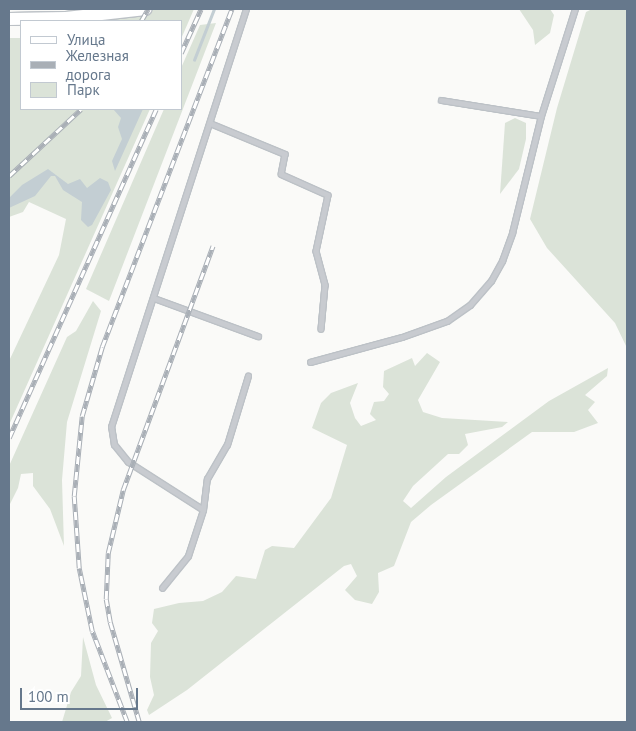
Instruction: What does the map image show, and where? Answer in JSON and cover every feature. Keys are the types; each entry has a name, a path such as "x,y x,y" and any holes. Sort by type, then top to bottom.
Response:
{"main road":[{"path":"9,19 66,18 145,9"}],"lane":[{"path":"203,510 128,462 114,445 111,427 246,9"},
{"path":"310,362 402,337 447,321 470,305 491,281 502,261 541,116 575,9"},
{"path":"441,100 541,116"},
{"path":"210,123 285,154 281,174 328,195 316,251 325,285 321,329"},
{"path":"154,298 258,336"},
{"path":"162,588 188,556 203,510 207,479 227,445 248,376"}],"green space":[{"path":"80,9 194,9 182,37 182,20 83,20"},
{"path":"519,9 550,9 554,15 550,33 535,45 533,30"},
{"path":"592,9 627,9 627,348 615,323 547,248 530,219 557,108 586,12"},
{"path":"216,23 109,301 86,289 164,110 182,110 182,66 200,25"},
{"path":"9,38 20,38 20,110 150,110 9,425 9,361 59,255 66,219 29,202 23,212 9,217"},
{"path":"515,118 526,123 526,139 519,169 500,194 505,123"},
{"path":"93,301 101,311 67,422 62,480 64,546 50,509 33,486 33,473 21,474 18,488 9,506 9,466 67,337 76,331"},
{"path":"427,353 440,362 418,400 423,412 442,418 508,422 502,427 465,434 468,445 459,454 448,454 413,486 403,501 411,508 446,477 549,401 608,368 607,376 585,395 595,402 588,410 598,423 574,432 532,432 431,505 411,522 394,566 378,573 379,592 372,604 355,600 345,590 357,576 351,564 344,566 187,690 149,715 147,710 154,695 150,677 151,643 158,631 152,623 154,609 179,603 203,601 222,592 236,576 256,579 265,550 272,546 294,548 331,498 347,445 312,428 321,403 331,393 358,383 350,403 355,418 361,426 376,420 370,414 374,402 384,401 389,394 383,387 384,371 412,358 415,366"},
{"path":"83,637 96,685 112,718 105,722 62,722 71,692 81,676"}],"shaded area":[{"path":"114,110 143,110 115,171 112,161 122,139 118,127 121,118"},
{"path":"48,169 68,184 80,179 87,188 100,178 108,182 111,190 92,225 88,227 81,220 82,202 63,190 55,176 51,176 35,196 9,208 9,198 22,185"}],"waterway":[{"path":"194,60 214,9"}],"railway":[{"path":"142,20 148,9"},
{"path":"182,51 201,9"},
{"path":"127,722 92,631 79,568 74,496 82,416 102,347 232,9"},
{"path":"9,176 80,110"},
{"path":"9,438 156,110"},
{"path":"139,722 110,622 106,599 108,553 123,490 213,246"}]}
